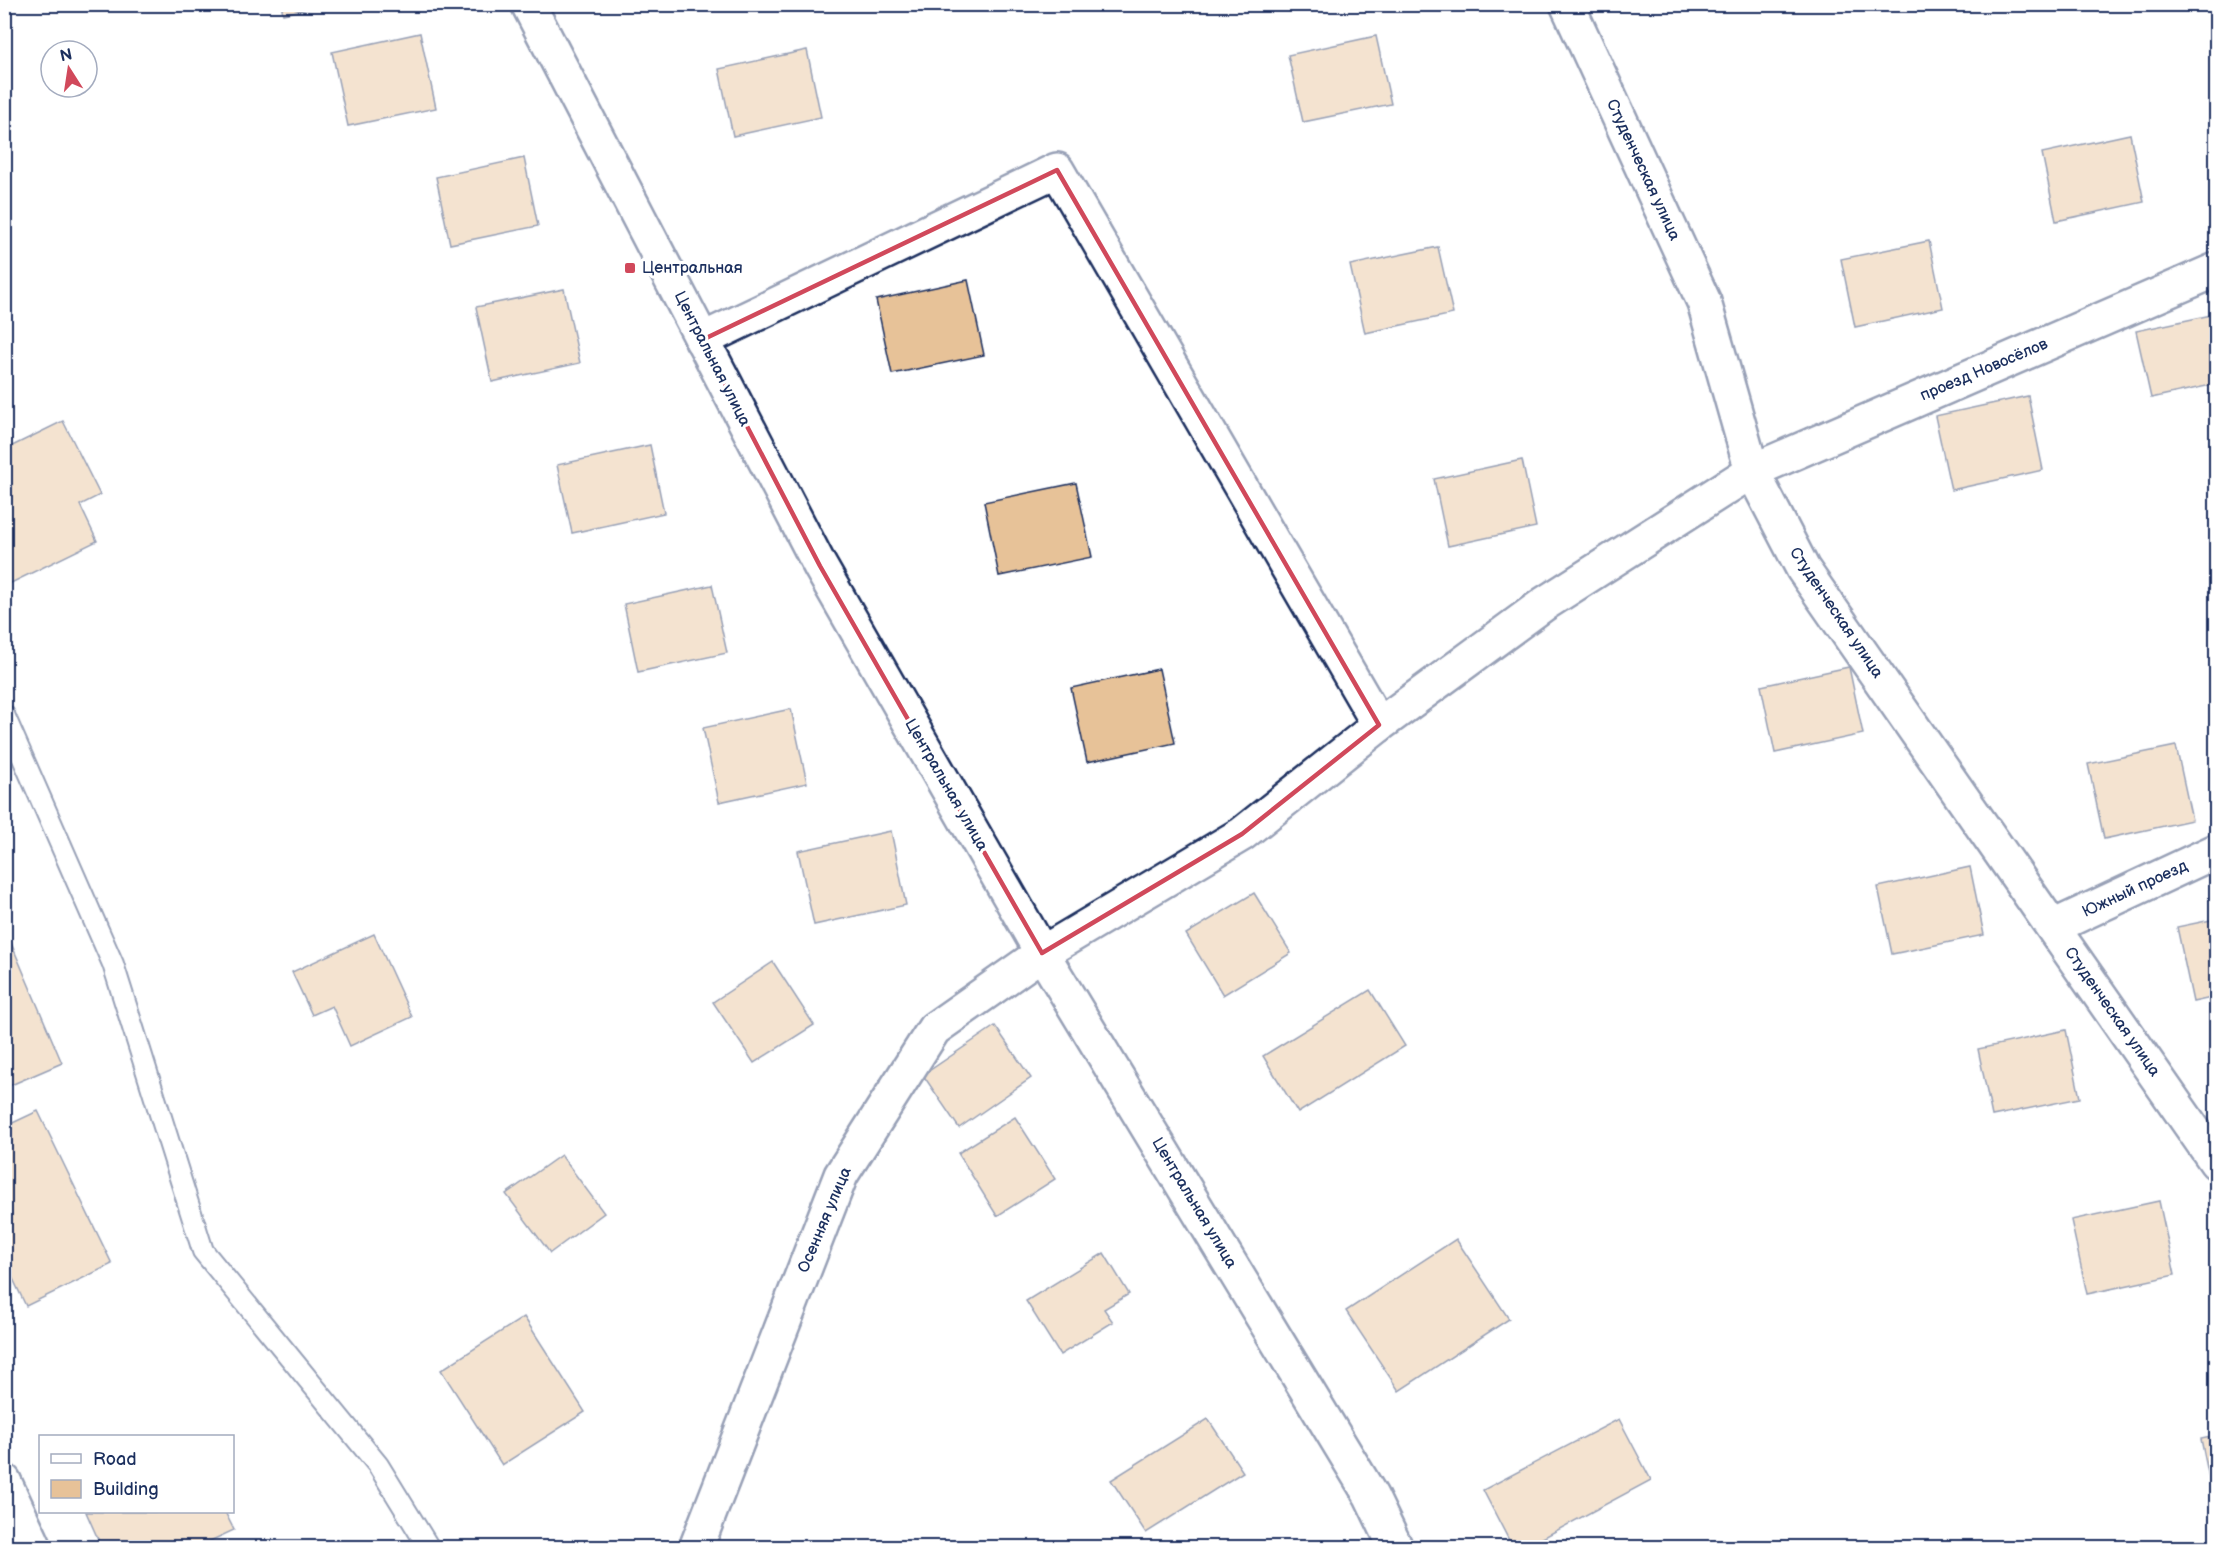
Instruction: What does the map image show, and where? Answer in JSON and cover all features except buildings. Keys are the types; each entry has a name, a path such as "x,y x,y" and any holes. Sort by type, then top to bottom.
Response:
{"street":[{"name":"Центральная улица","path":"528,4 820,566 1042,953 1371,1496 1396,1548"},
{"name":"Студенческая улица","path":"1567,4 1704,302 1752,471 1803,569 2217,1162"},
{"path":"702,340 1057,170 1379,725"},
{"name":"проезд Новосёлов","path":"1379,725 1544,604 1752,471 2217,270"},
{"name":"Осенняя улица","path":"696,1548 841,1175 934,1029 1042,953 1242,834 1379,725"},
{"name":"Южный проезд","path":"2053,927 2217,851"},
{"path":"4,1481 23,1541"}],"lane":[{"path":"4,714 113,964 203,1251 378,1465 429,1548"}],"highlighted area":[{"path":"1057,170 1379,725 1242,834 1042,953 820,566 702,340"}],"place":[{"name":"Центральная","path":"630,268"}]}
